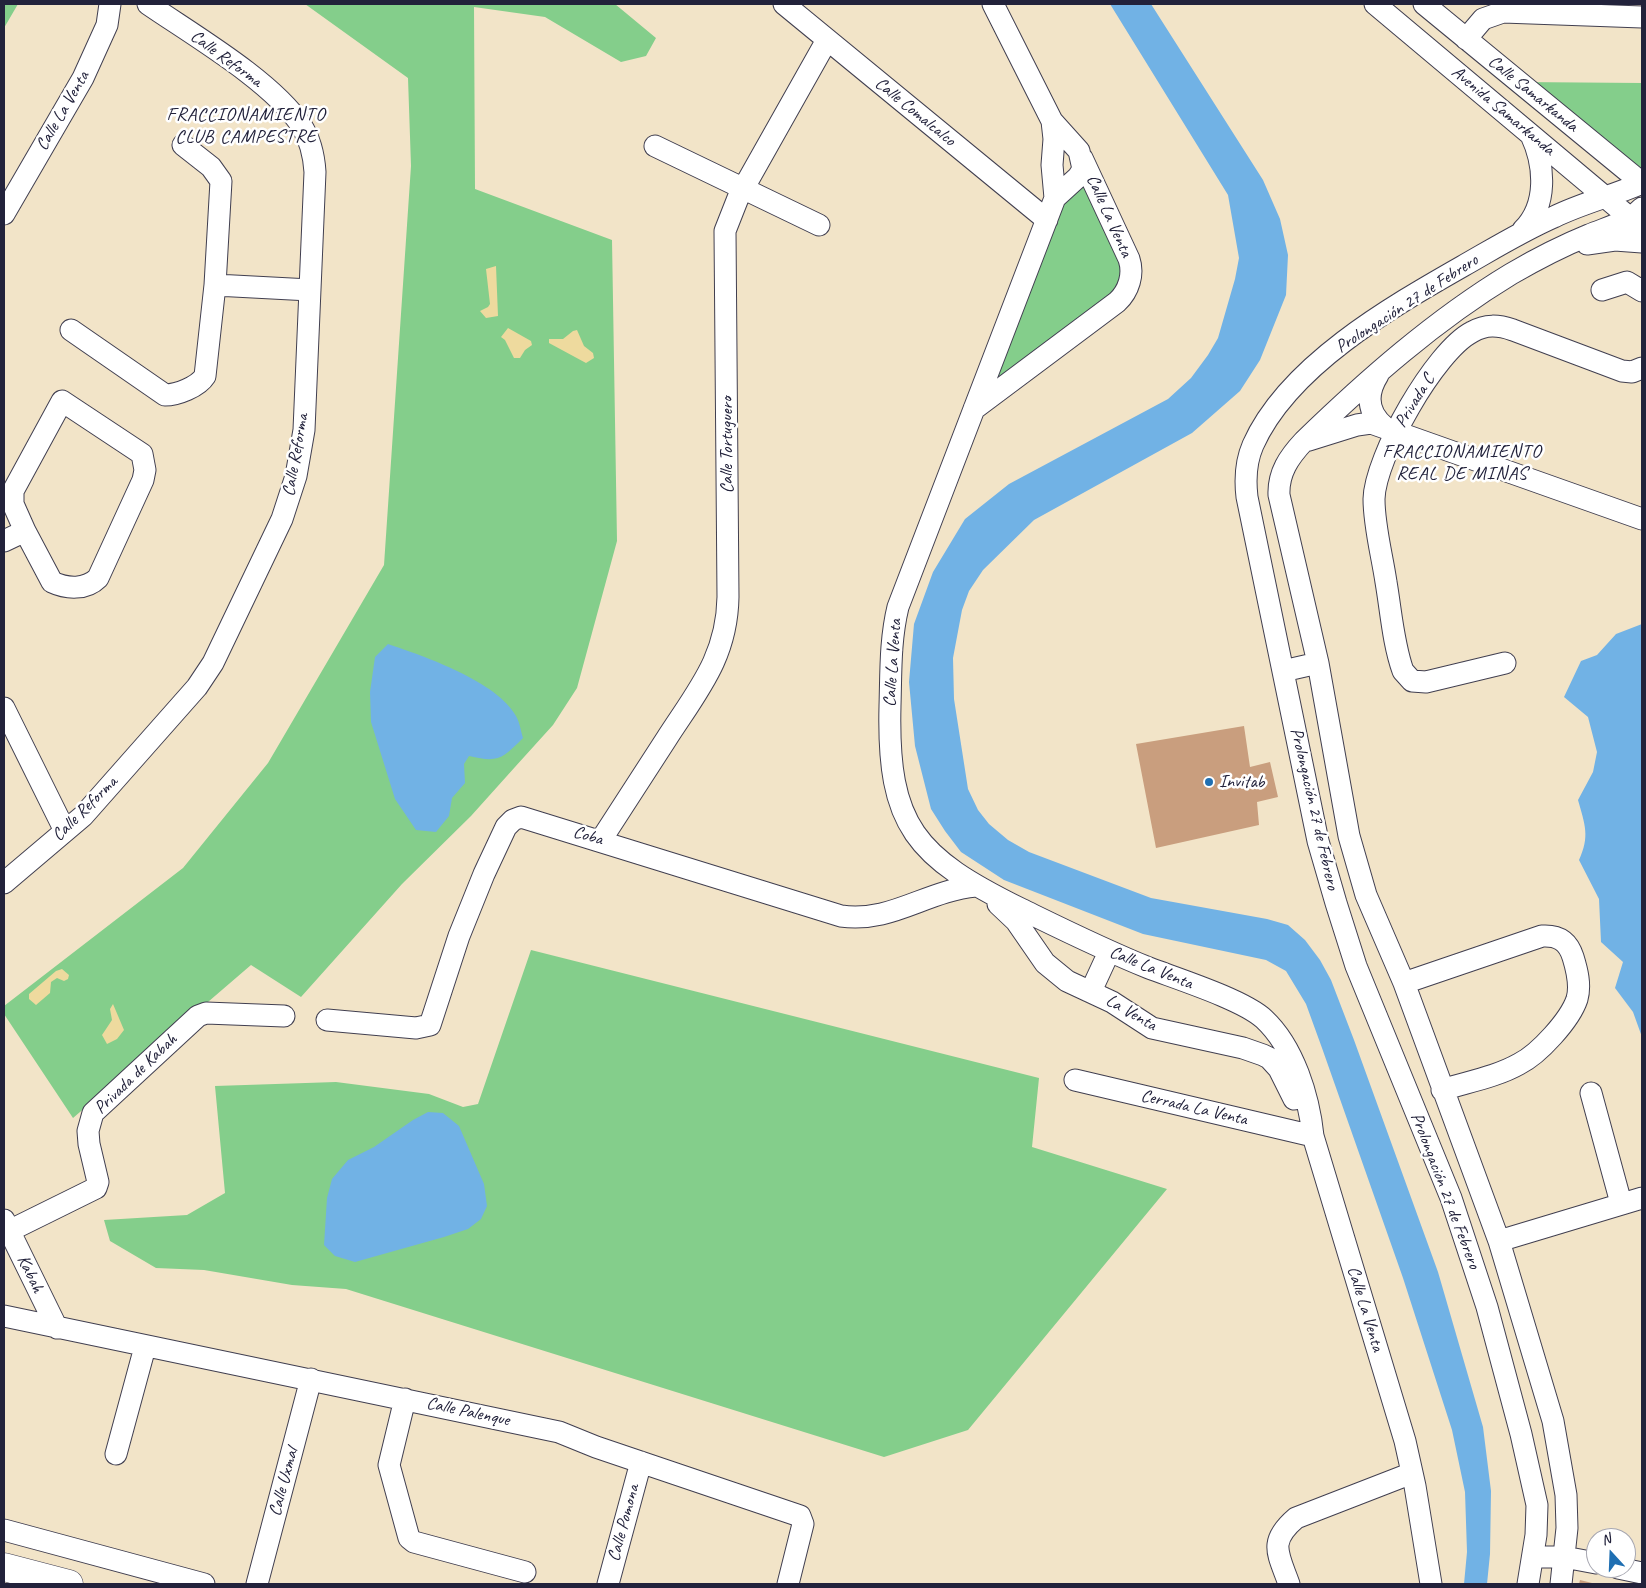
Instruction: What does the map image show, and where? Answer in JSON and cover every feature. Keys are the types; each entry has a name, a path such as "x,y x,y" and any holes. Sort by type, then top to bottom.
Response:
{"main road":[{"path":"4,1567 69,1584"}],"street":[{"name":"Calle La Venta","path":"4,214 83,78 107,25 110,4"},
{"name":"Calle Reforma","path":"4,882 83,816 205,676 246,597 278,528 292,491 304,430 315,172 311,149 302,127 266,88 148,4"},
{"name":"Calle Comalcalco","path":"784,4 1047,220"},
{"name":"Calle La Venta","path":"974,409 1117,302 1126,293 1131,273 1129,259 1082,158 1073,144 1059,131 1052,121 994,4"},
{"name":"Avenida Samarkanda","path":"1375,4 1607,197 1638,218"},
{"name":"Calle Samarkanda","path":"1424,4 1642,183"},
{"path":"1466,39 1483,19 1503,12 1642,17"},
{"name":"Calle Tortuguero","path":"601,840 706,681 726,627 728,532 724,243 727,222 743,188 827,40"},
{"name":"Calle La Venta","path":"1052,121 1054,139 1052,166 1055,198 898,607 892,637 889,742 895,787 910,826 934,857 976,886 1109,952 1238,1003 1263,1017 1280,1035 1291,1056 1311,1122 1313,1136 1394,1399 1412,1473 1431,1584"},
{"path":"1518,234 1533,219 1542,188 1539,160 1531,135"},
{"path":"71,330 160,392 171,395 196,385 205,376 215,285 221,181 211,167 183,145"},
{"path":"655,146 819,225"},
{"name":"Calle La Venta","path":"1055,198 1078,177 1083,169 1082,158"},
{"name":"Prolongación 27 de Febrero","path":"1528,1584 1537,1521 1535,1489 1487,1307 1451,1198 1356,966 1318,841 1247,497 1246,473 1252,446 1286,393 1323,359 1414,294 1518,234 1568,210 1642,183"},
{"name":"Prolongación 27 de Febrero","path":"1561,1584 1566,1495 1561,1460 1540,1374 1499,1241 1442,1090 1404,982 1366,895 1349,836 1318,663 1279,496 1281,475 1294,452 1378,374 1461,306 1533,262 1588,235 1638,218"},
{"path":"1533,262 1597,242 1622,240 1642,242"},
{"path":"1602,290 1627,282 1642,291"},
{"path":"215,285 310,290"},
{"name":"Privada C","path":"1505,663 1426,682 1412,681 1402,671 1374,497 1391,428 1448,352 1472,332 1486,327 1500,326 1622,371 1632,372 1642,368"},
{"path":"1378,374 1370,387 1369,395 1372,412 1376,420 1391,428 1642,519"},
{"path":"62,401 142,454 145,470 143,480 98,578 94,582 80,587 67,588 52,582 25,531 13,504 13,491 62,401"},
{"path":"1304,442 1365,423 1391,428"},
{"path":"4,540 25,531"},
{"path":"1283,671 1318,663"},
{"path":"4,708 65,831"},
{"name":"Coba","path":"327,1020 416,1028 430,1025 459,936 484,874 506,827 513,820 527,818 601,840 710,877 841,916 856,918 886,914 937,893 956,888 976,886"},
{"name":"La Venta","path":"976,886 979,895 997,904 1016,921 1052,969 1067,980 1112,1002 1152,1028 1243,1048 1269,1058 1279,1069 1313,1136"},
{"path":"1336,903 1366,895"},
{"path":"1404,982 1542,936 1560,938 1568,944 1572,952 1579,985 1577,998 1570,1013 1551,1037 1519,1065 1442,1090"},
{"path":"1091,991 1109,952"},
{"name":"Privada de Kabah","path":"6,1226 96,1188 98,1182 88,1137 93,1113 98,1106 198,1016 206,1013 284,1016"},
{"name":"Cerrada La Venta","path":"1075,1080 1313,1136"},
{"path":"1591,1093 1622,1203"},
{"path":"1499,1241 1642,1198"},
{"name":"Kabah","path":"6,1226 57,1328"},
{"path":"4,1316 57,1328"},
{"name":"Calle Palenque","path":"57,1328 554,1430 800,1516 803,1524 788,1584"},
{"path":"116,1454 145,1347"},
{"name":"Calle Uxmal","path":"257,1584 311,1379"},
{"path":"405,1399 389,1465 409,1538 414,1542 525,1572"},
{"name":"Calle Pomona","path":"608,1584 641,1462"},
{"path":"1288,1584 1277,1551 1282,1530 1296,1518 1412,1473"},
{"path":"4,1530 204,1584"},
{"path":"1533,1557 1564,1557 1586,1562"}],"green space":[{"path":"4,4 18,4 4,28"},
{"path":"305,4 615,4 656,38 646,56 621,62 545,17 474,7 475,189 612,240 617,541 577,688 553,725 471,816 402,884 301,997 251,965 73,1118 4,1014 4,1006 183,868 268,763 384,565 411,166 408,78"},
{"path":"1519,82 1642,83 1642,183"},
{"path":"1091,176 1130,280 974,409 1055,198"},
{"path":"531,950 1039,1078 1032,1147 1167,1189 968,1430 884,1457 346,1289 292,1285 204,1270 156,1268 110,1241 104,1220 187,1215 225,1193 215,1086 336,1082 429,1094 463,1107 478,1104"}],"sand":[{"path":"496,266 498,316 486,318 480,311 490,304 486,269"},
{"path":"508,328 531,341 532,345 525,350 520,358 514,358 505,340 501,337"},
{"path":"577,330 584,346 593,353 594,358 586,363 549,343 549,339 563,339"},
{"path":"62,969 69,975 68,979 64,981 57,978 51,982 50,993 36,1005 29,999 29,994 56,971"},
{"path":"113,1004 124,1030 117,1039 107,1044 102,1035 112,1020 110,1009"}],"water":[{"path":"1110,4 1151,4 1263,180 1280,219 1288,255 1286,295 1260,360 1240,391 1192,433 1034,520 983,570 969,591 962,610 953,658 954,699 968,789 978,810 989,824 1008,840 1029,852 1151,898 1267,919 1288,925 1305,940 1320,960 1331,980 1354,1040 1438,1272 1483,1427 1491,1491 1490,1554 1487,1584 1464,1584 1467,1552 1465,1492 1452,1430 1403,1278 1322,1048 1306,1004 1286,971 1266,960 1143,934 1004,880 961,852 945,831 931,809 915,746 909,682 914,624 933,572 965,519 1009,484 1168,399 1191,378 1218,338 1235,279 1239,258 1228,195"},
{"path":"1642,624 1642,1037 1633,1012 1615,988 1623,962 1601,942 1599,899 1579,860 1584,844 1585,830 1578,800 1593,772 1597,752 1588,717 1564,697 1581,661 1597,655 1616,634"},
{"path":"388,644 440,663 477,681 493,692 507,704 516,716 523,738 510,751 499,758 487,759 469,756 464,764 465,783 452,798 449,816 436,832 416,830 395,799 371,722 370,692 375,657"},
{"path":"428,1112 443,1113 459,1126 484,1184 487,1206 481,1219 468,1229 355,1262 335,1256 324,1245 327,1198 332,1179 348,1160 374,1147"}],"building":[{"name":"Invitab","path":"1244,726 1250,767 1270,762 1278,797 1257,802 1259,825 1156,848 1136,744"},
{"path":"1580,1580 1596,1584 1579,1584"}],"place":[{"name":"Invitab","path":"1209,782"}],"district":[{"name":"FRACCIONAMIENTO CLUB CAMPESTRE","path":"246,126"},
{"name":"FRACCIONAMIENTO REAL DE MINAS","path":"1462,463"}]}
